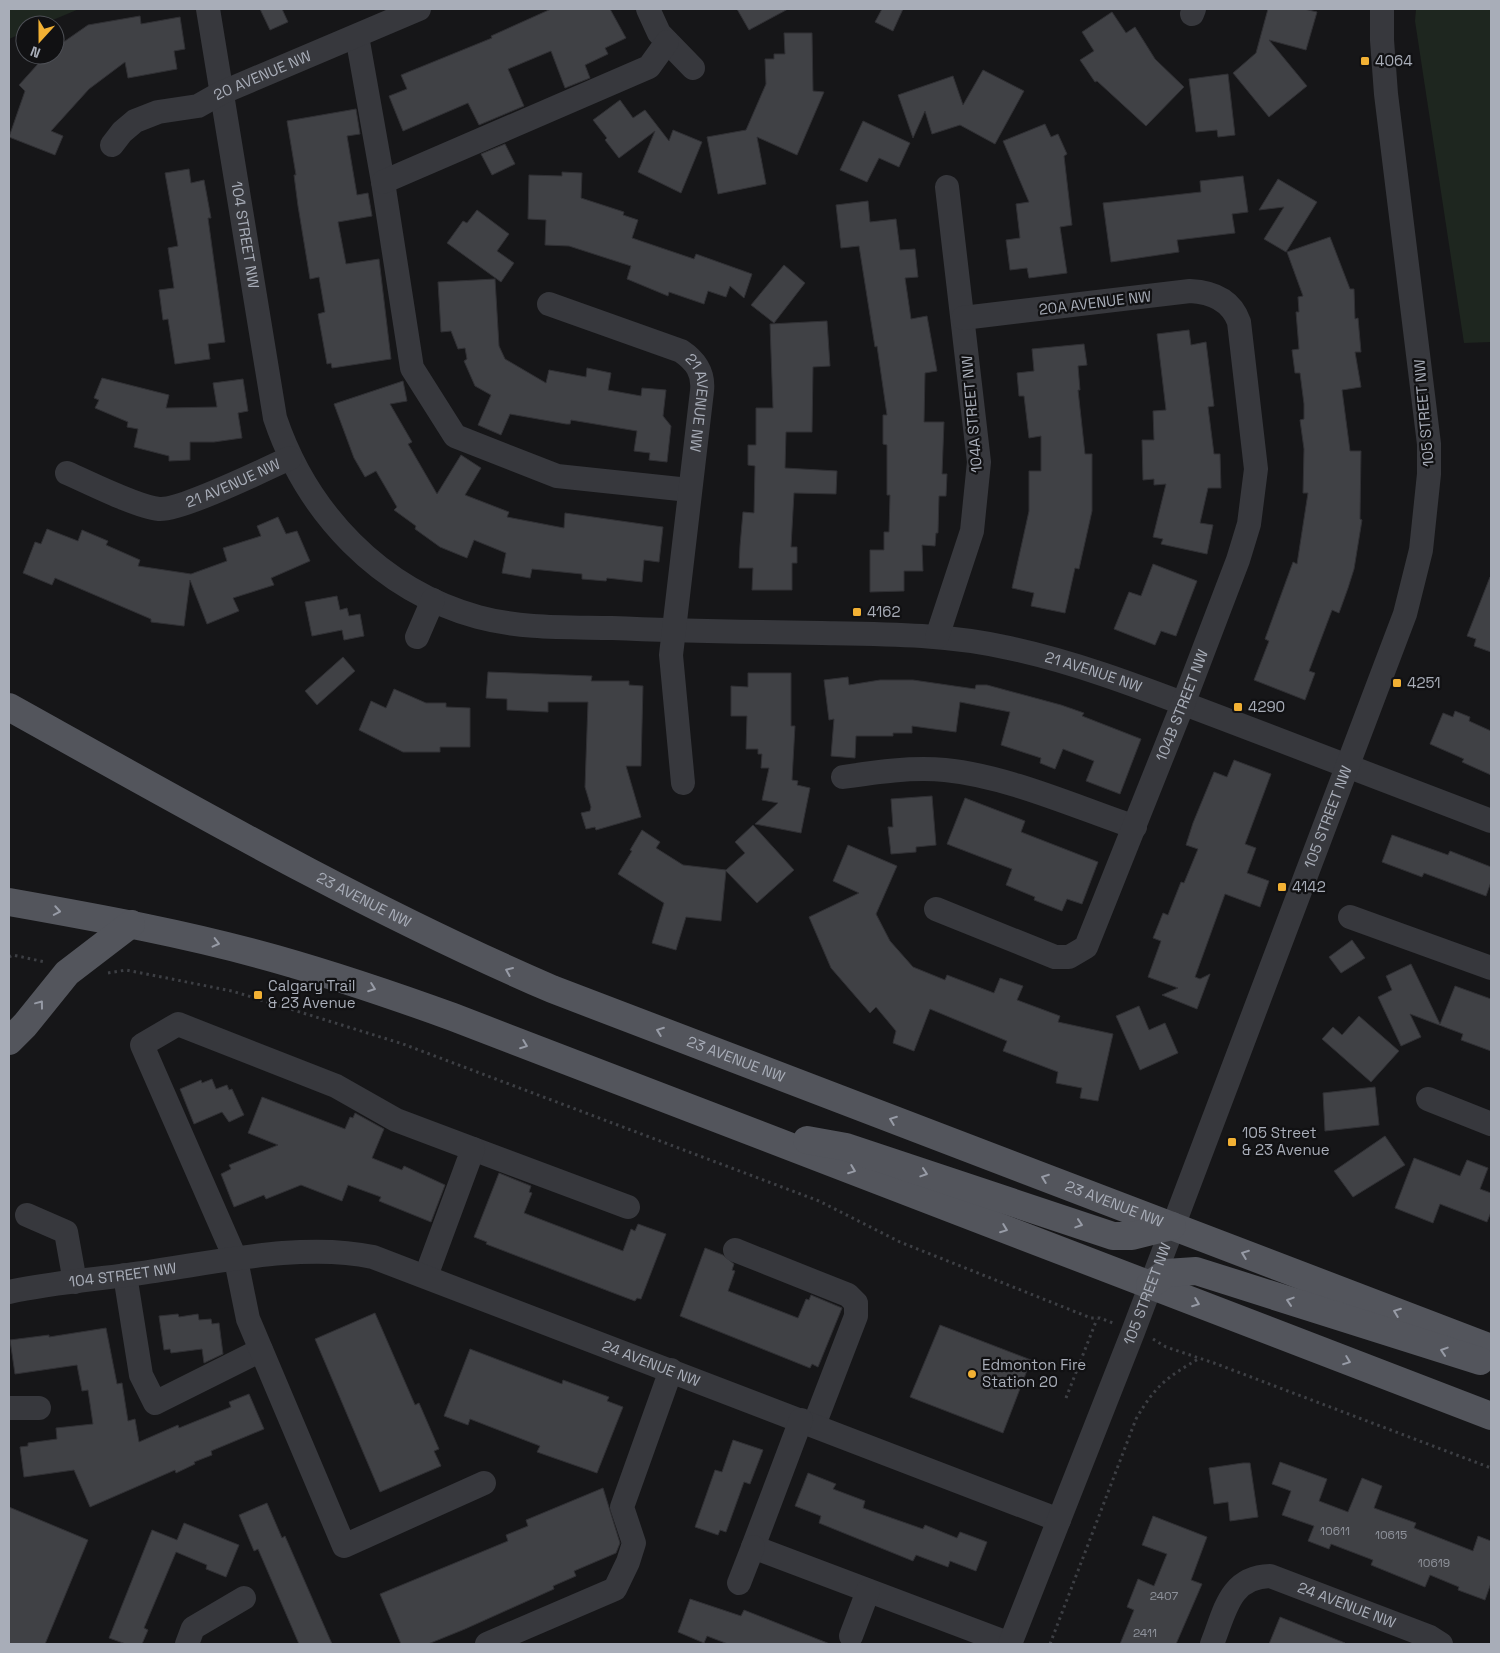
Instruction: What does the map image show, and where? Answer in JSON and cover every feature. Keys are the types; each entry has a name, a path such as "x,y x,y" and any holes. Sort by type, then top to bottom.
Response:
{"main road":[{"name":"23 AVENUE NW","path":"9,707 329,883 477,957 560,993 1491,1348"},
{"path":"9,902 131,924 266,956 355,982 742,1128 1491,1416"},
{"path":"9,1040 25,1025 67,973 131,924"},
{"path":"742,1128 846,1147 1113,1236 1132,1236 1172,1226"},
{"path":"1150,1286 1166,1273 1196,1271 1474,1360 1491,1363"}],"street":[{"name":"104 STREET NW","path":"208,9 275,418 290,458"},
{"name":"20 AVENUE NW","path":"112,145 122,132 135,121 158,112 198,106 221,93 419,9"},
{"path":"648,9 658,33 693,68"},
{"name":"105 STREET NW","path":"1010,1644 1150,1286 1405,614 1414,583 1421,550 1430,474 1427,412 1385,85 1382,9"},
{"path":"357,36 383,182 412,368 455,436 557,476 689,490"},
{"path":"383,182 649,67 667,42"},
{"name":"104A STREET NW","path":"937,637 967,552 978,486 979,462 947,187"},
{"name":"20A AVENUE NW","path":"962,318 1190,291 1210,294 1225,301"},
{"name":"104B STREET NW","path":"936,908 1055,957 1069,957 1086,947 1091,938 1183,704 1244,540 1255,486 1255,448 1239,322 1235,313 1225,301"},
{"name":"21 AVENUE NW","path":"549,304 681,351 695,362 703,382 673,631 672,666 683,783"},
{"name":"21 AVENUE NW","path":"67,473 149,507 165,509 290,458 316,502 355,548 380,569 434,600 477,617 515,624 673,631 937,637 980,642 1054,658 1183,704 1491,821"},
{"path":"417,637 434,600"},
{"path":"843,777 884,770 946,770 1015,785 1135,827"},
{"path":"1350,917 1491,968"},
{"path":"484,1483 344,1546 248,1318 236,1260 142,1045 178,1024 336,1086 396,1120 628,1207"},
{"path":"1428,1099 1491,1124"},
{"path":"426,1276 473,1149"},
{"path":"27,1215 66,1232 75,1282"},
{"path":"735,1250 848,1295 856,1303 856,1316 807,1422 739,1584"},
{"name":"24 AVENUE NW","path":"236,1260 307,1252 352,1253 373,1257 1059,1520"},
{"name":"104 STREET NW","path":"9,1292 236,1260"},
{"path":"125,1276 141,1375 155,1403 261,1350"},
{"path":"487,1644 615,1589 628,1562 634,1543 622,1507 671,1370"},
{"path":"9,1408 39,1408"},
{"path":"753,1547 1010,1644"},
{"name":"24 AVENUE NW","path":"1212,1644 1233,1592 1250,1579 1270,1576 1430,1637 1441,1644"},
{"path":"851,1636 868,1591"},
{"path":"186,1644 193,1628 244,1598"}],"path":[{"path":"9,957 13,955 49,963 67,973"},
{"path":"105,973 126,970 232,992 403,1044 819,1201 900,1242 1098,1318 1066,1398"},
{"path":"1158,1341 1166,1347 1200,1358 1491,1468"},
{"path":"1050,1644 1136,1420 1149,1395 1164,1381 1200,1358"}],"shaded area":[{"path":"9,9 79,9 65,15 15,15 15,36 9,39"},
{"path":"1416,9 1491,9 1491,342 1464,343 1415,21"}],"building":[{"path":"260,9 282,9 288,22 270,30"},
{"path":"551,9 610,9 626,38 605,48 608,54 585,65 590,78 565,88 551,51 508,69 524,106 479,125 468,103 403,131 389,96 407,89 401,75 492,38 491,36"},
{"path":"737,9 788,9 749,30"},
{"path":"882,9 903,9 893,31 875,22"},
{"path":"1268,9 1304,9 1317,12 1306,50 1269,40 1307,86 1269,117 1233,73 1256,53"},
{"path":"1112,12 1126,33 1135,27 1155,59 1184,87 1146,126 1097,81 1095,82 1080,60 1094,51 1082,32"},
{"path":"140,16 141,24 180,17 185,49 174,51 177,69 128,78 125,62 89,89 51,131 63,136 55,155 9,137 25,91 19,85 37,65 65,65 65,41 88,25"},
{"path":"784,33 812,33 813,91 824,92 797,155 757,137 766,184 718,194 707,137 746,130 766,84 765,59 774,59 774,54 785,54"},
{"path":"983,70 1024,91 995,144 960,125 932,134 925,111 913,138 898,95 953,76 963,105"},
{"path":"1228,74 1235,135 1218,137 1217,130 1196,132 1189,79"},
{"path":"620,100 633,118 645,110 669,141 673,130 702,142 681,193 638,172 655,131 619,158 605,140 607,138 593,120"},
{"path":"356,109 360,134 347,136 357,195 368,193 372,216 338,222 346,264 379,259 391,359 332,368 331,363 327,364 318,314 325,312 319,277 310,279 287,121"},
{"path":"863,121 910,143 899,167 879,158 867,182 840,170"},
{"path":"1045,124 1051,137 1058,134 1067,154 1064,156 1072,225 1060,227 1067,273 1029,278 1027,268 1010,270 1006,240 1020,238 1016,204 1029,202 1003,141"},
{"path":"505,144 515,164 492,175 481,154"},
{"path":"189,169 191,183 204,180 211,218 208,218 225,342 208,344 210,359 175,364 168,319 163,320 159,290 174,288 168,248 178,246 165,173"},
{"path":"562,172 582,173 581,198 624,212 623,215 638,220 632,238 694,259 696,254 752,274 744,298 730,286 726,297 708,291 704,304 669,292 668,296 627,279 631,266 569,246 545,245 546,220 528,219 529,175 562,176"},
{"path":"1243,176 1248,212 1232,214 1235,233 1177,240 1179,252 1111,262 1103,203 1201,192 1200,181"},
{"path":"1278,179 1317,202 1286,252 1264,239 1284,207 1259,210"},
{"path":"868,201 870,222 896,219 900,250 915,249 918,277 905,278 911,319 927,316 937,371 925,373 924,422 944,422 942,474 947,474 946,496 939,496 938,533 936,533 935,546 922,545 923,571 904,571 904,591 870,592 870,550 884,550 884,532 889,532 890,495 887,495 887,445 883,444 883,415 887,415 859,246 841,248 836,205"},
{"path":"477,210 509,234 497,251 514,263 501,282 447,243 463,221 467,223"},
{"path":"1330,237 1350,289 1354,289 1355,319 1358,318 1361,352 1355,352 1361,387 1342,390 1350,451 1361,451 1360,519 1362,520 1354,569 1348,588 1339,613 1332,610 1309,671 1315,673 1305,700 1254,680 1269,641 1265,639 1293,562 1297,564 1308,493 1303,493 1304,449 1300,420 1304,419 1304,404 1300,373 1295,373 1292,350 1299,349 1296,312 1299,312 1298,297 1303,296 1287,252"},
{"path":"784,265 805,283 774,323 751,305"},
{"path":"495,279 499,346 505,359 546,383 549,370 586,377 587,368 611,373 608,390 641,396 642,388 666,390 663,416 671,426 667,462 649,460 650,453 634,451 637,431 571,420 570,424 566,424 510,414 501,435 478,425 491,395 475,386 464,361 467,359 465,348 458,349 451,331 441,332 438,282"},
{"path":"827,321 830,366 813,367 812,432 786,432 785,468 837,471 836,494 794,493 791,547 797,547 797,563 792,563 792,590 752,590 753,568 739,568 740,546 743,512 754,513 755,466 748,465 748,445 756,445 756,408 773,408 770,324"},
{"path":"1189,330 1191,345 1206,342 1214,406 1208,407 1214,454 1220,454 1221,488 1208,488 1200,523 1213,525 1207,554 1161,544 1163,539 1153,537 1166,484 1154,485 1154,479 1143,480 1142,440 1154,440 1153,411 1166,410 1157,334"},
{"path":"1084,344 1087,365 1078,366 1080,390 1078,390 1085,454 1092,454 1092,511 1079,569 1075,568 1065,613 1031,606 1034,593 1012,588 1029,511 1029,471 1041,471 1041,436 1029,438 1024,396 1019,396 1017,373 1034,371 1032,349"},
{"path":"102,378 169,395 166,408 217,407 213,383 243,379 248,411 238,413 242,438 214,442 190,442 190,460 169,461 169,456 134,447 138,429 127,427 128,422 95,408 99,400 94,398"},
{"path":"403,381 407,401 390,404 412,442 408,444 437,494 461,455 481,468 465,495 509,512 507,517 564,528 565,513 663,527 659,562 644,560 642,582 607,578 606,581 582,579 582,574 532,569 530,578 502,573 506,553 474,540 467,558 440,547 415,529 416,526 394,510 397,507 376,471 365,477 354,458 334,404"},
{"path":"278,517 286,534 297,531 310,561 271,578 274,585 233,598 239,611 207,624 190,580 184,626 151,622 151,619 55,578 52,585 23,573 35,542 41,544 47,529 78,541 82,530 108,541 106,545 140,560 138,566 191,574 227,561 223,548 261,536 257,526"},
{"path":"1153,564 1197,581 1176,636 1161,631 1155,645 1114,629 1129,592 1141,596"},
{"path":"1490,577 1491,652 1474,646 1476,639 1467,636"},
{"path":"337,596 340,610 347,608 349,616 360,614 364,636 344,640 342,630 312,636 305,602"},
{"path":"343,657 355,671 317,705 305,691"},
{"path":"488,672 592,676 591,681 629,681 629,685 643,686 641,766 626,766 641,817 596,830 595,827 586,829 581,813 590,811 591,807 585,787 588,702 548,702 548,712 507,710 507,699 486,698"},
{"path":"748,673 791,673 791,726 795,726 792,780 798,781 797,785 810,788 801,833 755,824 778,803 762,800 769,768 761,768 762,754 758,754 758,749 746,749 747,716 731,716 731,686 748,687"},
{"path":"848,677 849,685 880,680 913,680 975,689 976,685 987,685 1084,713 1082,716 1141,739 1120,794 1086,781 1094,761 1063,749 1055,769 1040,763 1041,758 1001,745 1010,712 960,702 956,732 912,726 912,733 893,733 893,736 856,736 855,758 831,756 834,719 829,720 824,680"},
{"path":"394,689 426,703 446,703 446,707 470,708 470,747 440,747 440,752 403,752 359,730 371,701 386,708"},
{"path":"1455,711 1470,717 1469,721 1491,731 1491,775 1462,762 1464,759 1430,744 1443,713 1453,717"},
{"path":"1234,760 1271,774 1245,844 1256,848 1247,873 1269,881 1260,907 1225,894 1195,977 1200,979 1210,974 1197,1009 1162,995 1178,988 1148,977 1161,941 1153,938 1163,913 1168,915 1181,882 1184,883 1198,849 1186,845 1214,772 1227,777"},
{"path":"932,796 936,845 916,847 916,852 891,854 888,827 893,827 891,799"},
{"path":"965,798 1025,821 1021,832 1098,862 1082,904 1067,899 1062,911 1034,900 1035,897 1006,885 1012,869 947,844"},
{"path":"753,825 794,870 757,903 726,871 721,921 686,917 676,950 652,943 664,903 618,874 642,830 660,842 656,848 683,865 726,870 745,853 735,842"},
{"path":"1392,835 1448,855 1450,851 1491,867 1491,882 1486,896 1424,873 1422,877 1382,862"},
{"path":"848,845 897,866 876,914 890,941 913,967 945,980 947,975 994,993 1000,978 1023,986 1017,1000 1060,1016 1058,1022 1113,1034 1098,1101 1080,1098 1082,1088 1056,1083 1058,1072 1003,1051 1007,1041 930,1009 914,1051 893,1043 896,1031 876,1007 870,1013 831,968 809,917 859,893 833,881"},
{"path":"1352,940 1365,958 1341,973 1329,957"},
{"path":"1411,964 1440,1024 1455,986 1491,999 1491,1051 1461,1040 1463,1034 1410,1014 1421,1037 1401,1046 1378,997 1392,990 1386,976"},
{"path":"1139,1006 1149,1030 1165,1023 1178,1053 1140,1070 1116,1016"},
{"path":"1359,1016 1399,1051 1371,1082 1322,1039 1333,1027 1342,1035"},
{"path":"212,1079 216,1089 227,1085 229,1090 232,1089 244,1115 229,1122 222,1112 194,1124 180,1089 201,1080 202,1083"},
{"path":"1375,1087 1379,1125 1325,1131 1323,1093"},
{"path":"262,1097 345,1129 350,1117 353,1118 355,1113 384,1129 372,1158 402,1170 404,1166 445,1185 431,1222 379,1201 381,1197 348,1185 342,1201 301,1185 266,1199 264,1195 234,1207 221,1174 231,1169 229,1165 278,1145 248,1133"},
{"path":"1385,1136 1405,1165 1353,1197 1334,1171"},
{"path":"1414,1158 1460,1176 1467,1160 1488,1168 1480,1189 1491,1193 1491,1212 1487,1222 1440,1204 1433,1223 1395,1208"},
{"path":"499,1173 531,1186 529,1192 532,1193 524,1213 623,1251 631,1229 635,1231 638,1224 666,1234 641,1299 637,1298 635,1301 486,1244 487,1242 474,1237"},
{"path":"705,1248 723,1255 734,1264 732,1270 735,1271 728,1291 798,1318 806,1299 809,1300 811,1295 842,1308 818,1367 812,1364 810,1368 680,1316"},
{"path":"375,1313 415,1405 419,1403 439,1449 434,1451 441,1466 380,1492 315,1339"},
{"path":"178,1314 179,1317 198,1314 199,1320 211,1319 212,1324 219,1323 223,1354 204,1363 202,1349 171,1353 170,1349 164,1350 159,1316"},
{"name":"Edmonton Fire Station 20","path":"940,1325 1031,1360 1003,1433 910,1397"},
{"path":"106,1328 117,1384 122,1383 128,1421 135,1419 139,1442 178,1425 179,1428 231,1407 229,1402 249,1394 264,1429 211,1451 212,1455 194,1462 195,1464 176,1473 175,1470 90,1507 74,1470 24,1477 20,1447 28,1446 28,1443 57,1439 56,1428 93,1424 88,1390 82,1391 77,1365 15,1374 10,1340 49,1335 49,1337"},
{"path":"470,1349 562,1384 563,1380 609,1397 607,1401 623,1407 597,1473 537,1452 540,1446 470,1419 468,1425 444,1416"},
{"path":"733,1440 763,1450 750,1484 744,1482 726,1532 720,1530 718,1535 695,1527 715,1470 722,1472"},
{"path":"1280,1462 1327,1479 1319,1501 1348,1512 1362,1478 1382,1486 1374,1508 1416,1523 1414,1528 1473,1551 1478,1536 1491,1541 1491,1583 1485,1600 1458,1590 1459,1587 1430,1575 1425,1587 1371,1565 1373,1560 1331,1544 1329,1549 1308,1541 1314,1526 1282,1515 1291,1491 1272,1484"},
{"path":"1250,1463 1258,1517 1230,1521 1228,1502 1214,1504 1209,1468"},
{"path":"808,1473 836,1484 833,1489 865,1501 863,1508 923,1529 925,1525 957,1538 960,1532 987,1542 976,1571 950,1561 948,1567 916,1555 913,1561 819,1523 821,1516 795,1506"},
{"path":"603,1488 620,1543 616,1553 574,1571 576,1576 553,1586 554,1589 465,1629 428,1644 401,1644 380,1594 508,1541 506,1535 528,1526 526,1520"},
{"path":"267,1503 282,1538 285,1536 332,1644 299,1644 258,1549 254,1551 239,1515"},
{"path":"9,1507 88,1540 45,1644 9,1644"},
{"path":"1153,1516 1207,1537 1191,1580 1202,1584 1176,1644 1120,1644 1134,1610 1127,1607 1138,1579 1154,1586 1167,1554 1142,1545"},
{"path":"184,1523 239,1545 226,1577 206,1569 207,1565 176,1552 144,1628 148,1630 142,1644 126,1644 109,1638 152,1530 177,1540"},
{"path":"690,1599 741,1616 744,1610 830,1644 728,1644 707,1636 704,1643 678,1632"},
{"path":"1280,1617 1345,1643 1345,1644 1269,1644"}],"place":[{"name":"4064","path":"1365,61"},
{"name":"4162","path":"857,612"},
{"name":"4251","path":"1397,683"},
{"name":"4290","path":"1238,707"},
{"name":"4142","path":"1282,887"},
{"name":"Calgary Trail & 23 Avenue","path":"258,995"},
{"name":"105 Street & 23 Avenue","path":"1232,1142"},
{"name":"Edmonton Fire Station 20","path":"972,1374"}]}
